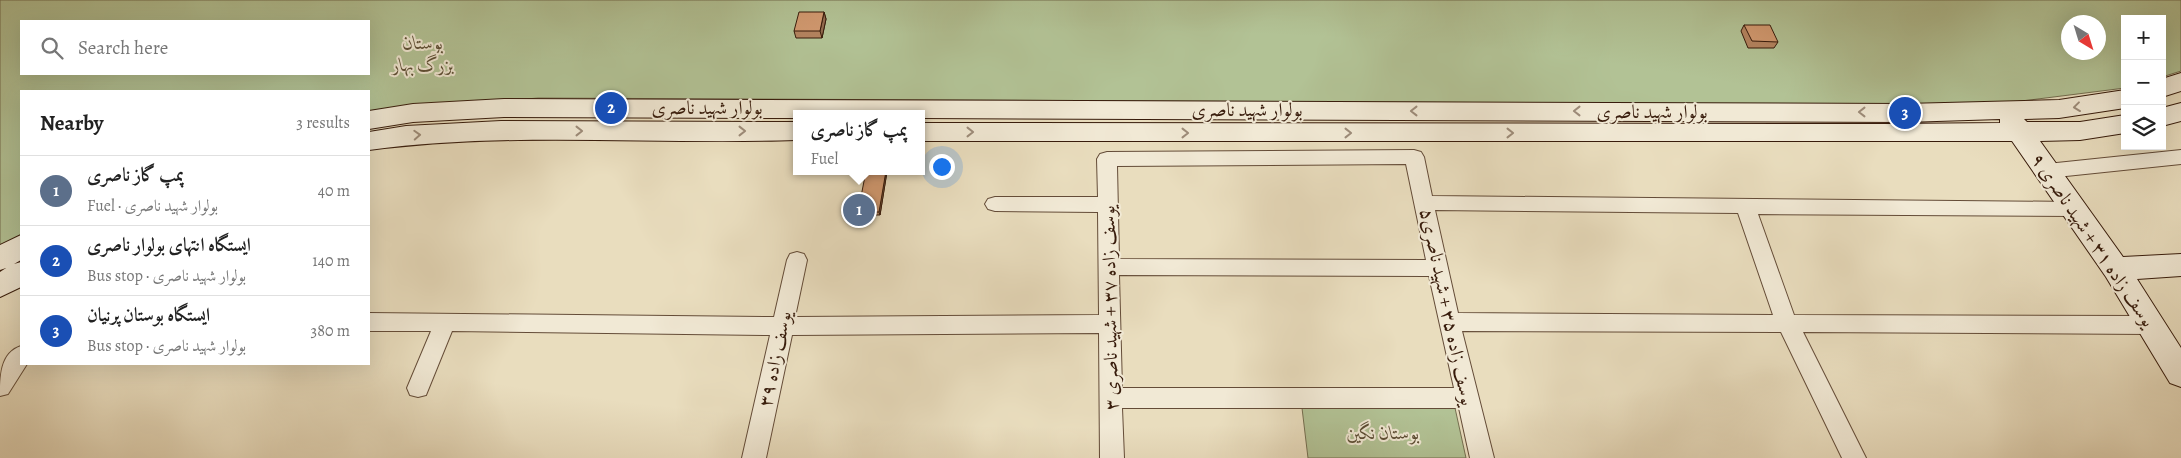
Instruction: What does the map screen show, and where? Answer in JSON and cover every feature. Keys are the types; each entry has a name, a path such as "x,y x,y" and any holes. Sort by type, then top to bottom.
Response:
{"main road":[{"path":"2166,87 2181,82"},
{"name":"بولوار شهید ناصری","path":"2013,122 2059,109 2121,99"},
{"name":"بولوار شهید ناصری","path":"370,120 413,113 504,108 793,114"},
{"path":"2166,116 2181,112"},
{"name":"بولوار شهید ناصری","path":"925,117 1143,121 2013,122 2080,130 2121,125"},
{"name":"بولوار شهید ناصری","path":"925,132 1143,121"},
{"name":"یوسف زاده ۳۱ + شهید ناصری ۹","path":"2013,122 2116,269 2150,325 2177,362"},
{"name":"بولوار شهید ناصری","path":"370,142 406,135 501,130 793,131"},
{"path":"0,259 20,247"},
{"path":"2116,269 2181,265"},
{"path":"0,286 20,274"}],"street":[{"name":"یوسف زاده ۳۵ + شهید ناصری۵","path":"1107,159 1414,157 1449,322 1482,458"},
{"path":"2047,171 2181,157"},
{"name":"یوسف زاده ۳۷ + شهید ناصری ۳","path":"1107,159 1112,458"},
{"path":"1424,203 2073,209"},
{"path":"994,204 1109,205"},
{"path":"1745,205 1788,324 1854,458"},
{"name":"یوسف زاده ۳۹","path":"754,458 797,260"},
{"path":"1110,267 1438,268"},
{"path":"370,322 782,326 1111,324"},
{"path":"418,388 445,322"},
{"path":"1449,322 2150,325"},
{"path":"0,387 20,357"},
{"path":"1112,398 1467,398"}],"green space":[{"name":"بوستان بزرگ بهار","path":"0,0 2181,0 2181,71 2166,76 2166,15 2121,15 2121,89 1990,105 538,98 408,109 370,116 370,90 20,90 20,243 0,255"},
{"name":"بوستان نگین","path":"1302,408 1455,408 1466,458 1308,458"}],"building":[{"path":"799,12 824,12 820,31 794,31"},
{"path":"1744,25 1770,25 1778,42 1752,41"},
{"path":"865,175 885,175 879,212 858,212"}],"place":[{"name":"ایستگاه انتهای بولوار ناصری","path":"611,108"},
{"name":"ایستگاه بوستان پرنیان","path":"1905,113"},
{"name":"پمپ گاز ناصری","path":"859,210"}]}
